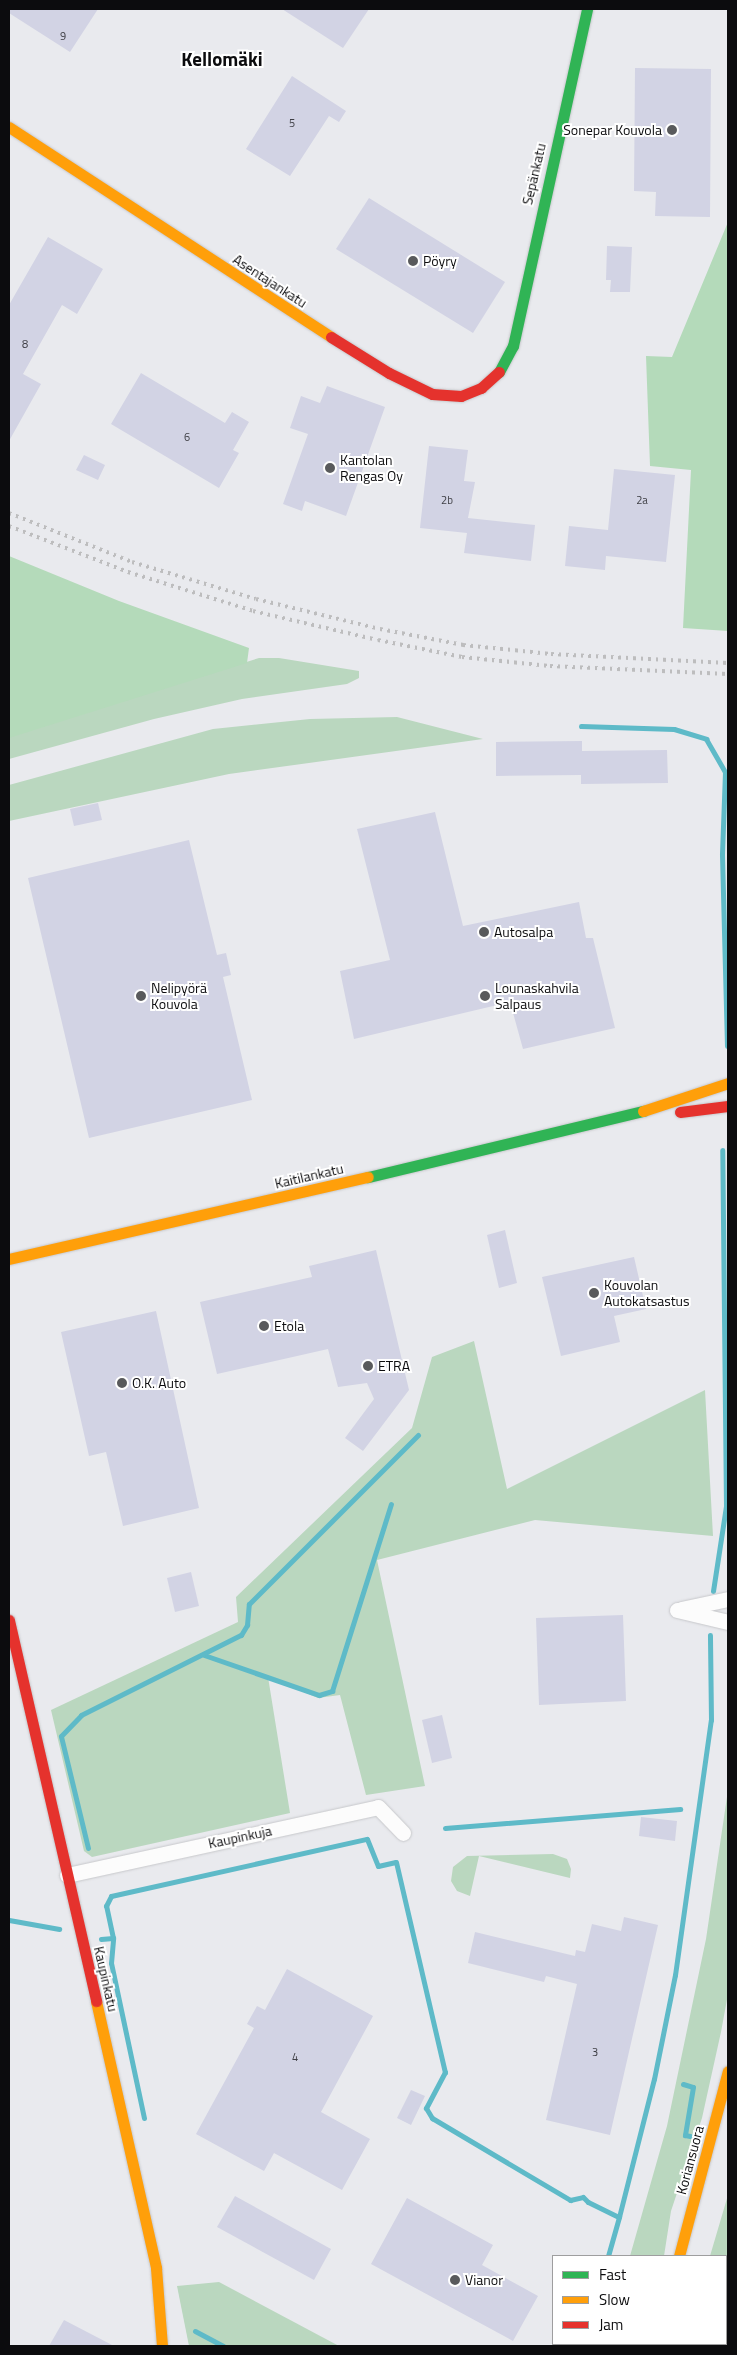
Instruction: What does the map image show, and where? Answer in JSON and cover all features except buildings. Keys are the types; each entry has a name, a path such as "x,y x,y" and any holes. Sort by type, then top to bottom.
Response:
{"street":[{"name":"Sepänkatu","path":"513,346 587,9"},
{"name":"Asentajankatu","path":"9,127 280,306 416,388 447,396 461,396 481,388 505,365 513,346"},
{"name":"Kaitilankatu","path":"9,1260 616,1120 728,1083"},
{"name":"Kaitilankatu","path":"616,1120 728,1106"},
{"path":"728,1599 677,1610 728,1622"},
{"name":"Kaupinkatu","path":"9,1620 154,2259 162,2346"},
{"name":"Kaupinkuja","path":"67,1875 378,1807 403,1833"},
{"name":"Koriansuora","path":"679,2255 728,2071"}],"green space":[{"path":"728,222 728,631 683,628 691,470 650,466 646,356 672,357"},
{"path":"9,556 119,601 249,648 247,663 9,738"},
{"path":"259,658 279,658 359,671 359,678 347,684 242,699 154,719 9,759 9,737"},
{"path":"397,717 483,739 229,774 9,821 9,785 213,729 310,719"},
{"path":"474,1341 507,1489 705,1390 713,1536 535,1520 377,1560 425,1786 366,1795 340,1695 318,1698 268,1677 290,1813 92,1857 84,1851 51,1710 238,1622 236,1597 412,1428 432,1357"},
{"path":"728,1790 728,1994 721,2032 702,2118 671,2211 664,2255 630,2255 667,2126 706,1939"},
{"path":"553,1854 567,1859 571,1869 570,1878 479,1856 470,1896 457,1891 451,1881 453,1867 467,1856"},
{"path":"728,2195 727,2284 727,2255 710,2255"},
{"path":"219,2282 339,2346 189,2346 177,2286"}],"waterway":[{"path":"581,726 674,729 706,739 725,772 722,855 727,1046"},
{"path":"713,1591 726,1506 722,1150"},
{"path":"88,1848 61,1736 81,1715 241,1635 247,1625 249,1604 418,1435"},
{"path":"204,1655 319,1695 332,1691 391,1504"},
{"path":"144,2118 111,1963 113,1938 106,1906 111,1896 367,1839 378,1866 396,1862 445,2072 426,2108 432,2118 570,2200 583,2197 588,2202 619,2217 654,2079 675,1975 711,1720 710,1635"},
{"path":"445,1828 680,1809"},
{"path":"9,1920 59,1929"},
{"path":"101,1939 113,1938"},
{"path":"683,2084 693,2087 685,2135 690,2136"},
{"path":"608,2255 619,2217"},
{"path":"195,2331 223,2346"}],"railway":[{"path":"9,513 132,562 256,599 380,629 463,645 551,654 728,663"},
{"path":"9,526 128,572 253,611 378,640 462,657 550,666 728,674"}],"traffic: fast":[{"path":"499,372 513,346 587,9"},
{"path":"368,1177 643,1111"}],"traffic: slow":[{"path":"9,127 331,337"},
{"path":"643,1111 728,1083"},
{"path":"9,1259 368,1177"},
{"path":"96,2001 156,2268 162,2346"},
{"path":"679,2255 728,2071"}],"traffic: jam":[{"path":"331,337 389,373 432,394 461,396 481,388 499,372"},
{"path":"680,1112 728,1106"},
{"path":"9,1620 96,2001"}],"place":[{"name":"Sonepar Kouvola","path":"672,130"},
{"name":"Pöyry","path":"413,261"},
{"name":"Kantolan Rengas Oy","path":"330,468"},
{"name":"Autosalpa","path":"484,932"},
{"name":"Nelipyörä Kouvola","path":"141,996"},
{"name":"Lounaskahvila Salpaus","path":"485,996"},
{"name":"Kouvolan Autokatsastus","path":"594,1293"},
{"name":"Etola","path":"264,1326"},
{"name":"ETRA","path":"368,1366"},
{"name":"O.K. Auto","path":"122,1383"},
{"name":"Vianor","path":"455,2280"}],"district":[{"name":"Kellomäki","path":"222,59"}]}
